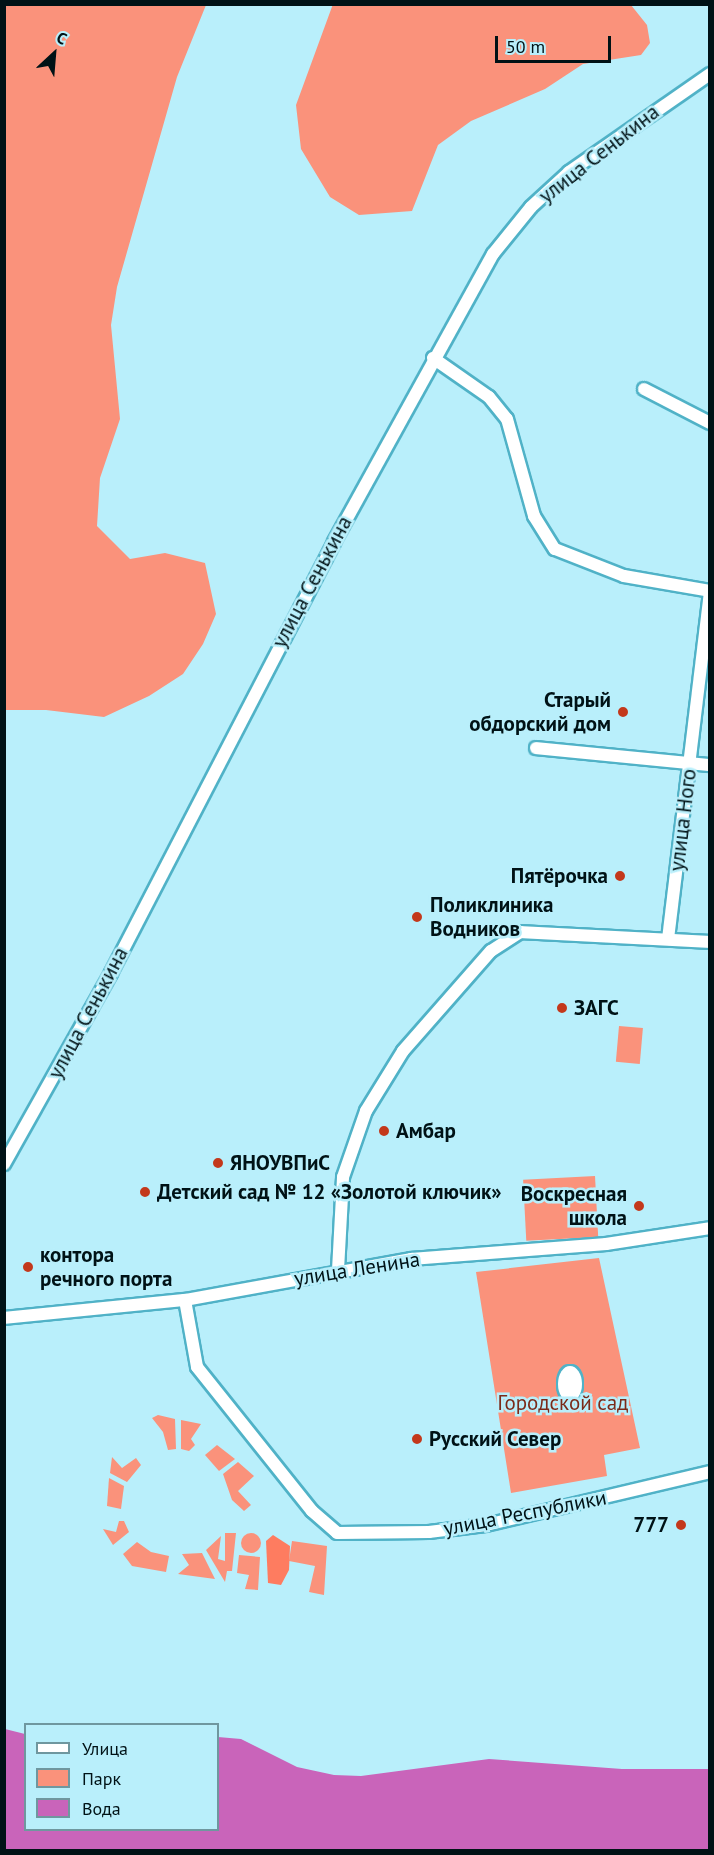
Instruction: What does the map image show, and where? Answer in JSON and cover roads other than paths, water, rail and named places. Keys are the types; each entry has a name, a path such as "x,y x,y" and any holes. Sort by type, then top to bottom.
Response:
{"street":[{"name":"улица Сенькина","path":"4,1164 111,973 219,757 433,358 494,254 531,207 569,172 710,74"},
{"path":"433,358 489,397 507,419 534,516 555,549 616,574 710,592"},
{"path":"644,389 710,423"},
{"name":"улица Ного","path":"668,939 710,592"},
{"path":"536,748 710,765"},
{"path":"338,1270 343,1177 356,1133 377,1089 403,1051 473,969 507,938 520,932 710,942"},
{"name":"улица Ленина","path":"4,1318 185,1300 338,1270 444,1256 606,1244 710,1228"},
{"name":"улица Республики","path":"185,1300 197,1367 312,1511 337,1533 429,1532 486,1525 710,1472"}],"water":[{"path":"5,1729 24,1734 24,1831 219,1831 219,1737 241,1739 297,1767 334,1775 361,1776 489,1759 622,1769 709,1769 709,1850 5,1850"}],"place":[{"name":"Старый обдорский дом","path":"623,712"},
{"name":"Пятёрочка","path":"620,876"},
{"name":"Поликлиника Водников","path":"417,917"},
{"name":"ЗАГС","path":"562,1008"},
{"name":"Амбар","path":"384,1131"},
{"name":"ЯНОУВПиС","path":"218,1163"},
{"name":"Детский сад № 12 «Золотой ключик»","path":"145,1192"},
{"name":"Воскресная школа","path":"639,1206"},
{"name":"контора речного порта","path":"28,1267"},
{"name":"Русский Север","path":"417,1439"},
{"name":"777","path":"681,1525"}],"park label":[{"name":"Городской сад","path":"563,1403"}]}
